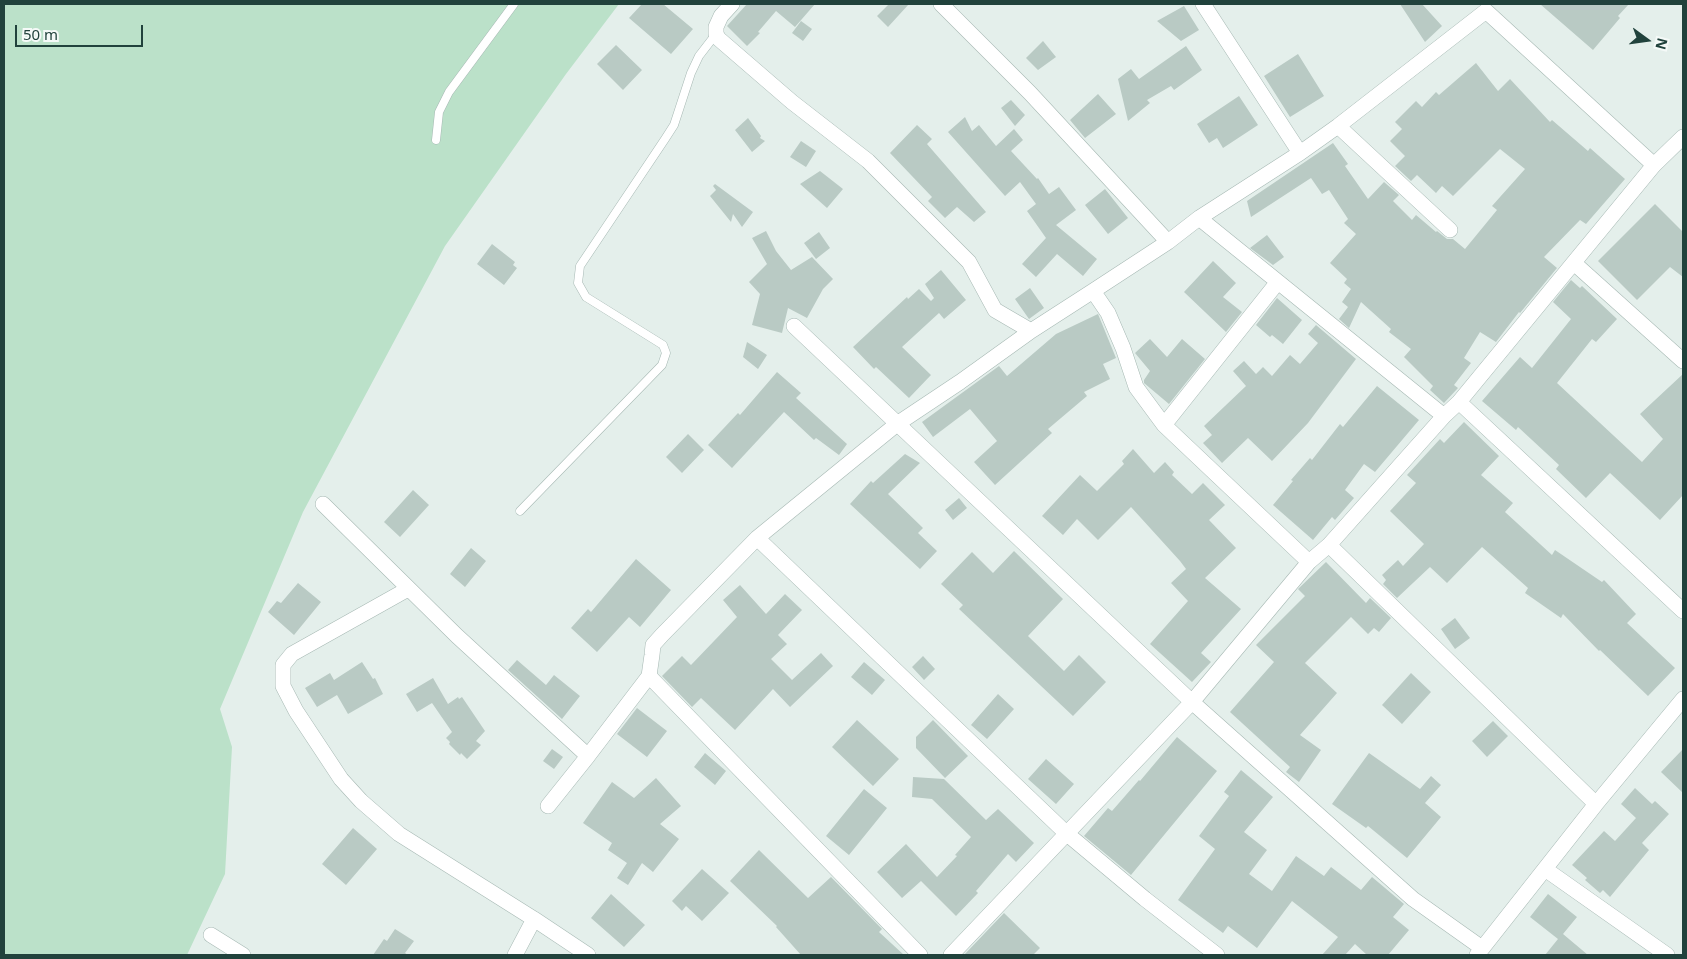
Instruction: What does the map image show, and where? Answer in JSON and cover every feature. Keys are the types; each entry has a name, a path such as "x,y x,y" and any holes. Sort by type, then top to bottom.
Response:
{"street":[{"path":"732,4 721,16 716,28 716,34 719,39 792,102 868,161 968,262 995,310 1031,331"},
{"path":"941,4 1030,93 1168,242"},
{"path":"1203,4 1300,153"},
{"path":"548,806 649,676 654,645 757,538 897,424 1031,331 1168,242 1199,218 1300,153 1338,126 1482,7 1654,165"},
{"path":"1338,126 1450,230"},
{"path":"951,955 1192,702 1309,562 1329,545 1444,416 1459,402 1654,165 1683,137"},
{"path":"1199,218 1277,283 1444,416"},
{"path":"1574,263 1683,361"},
{"path":"1164,425 1277,283"},
{"path":"1093,292 1108,313 1136,387 1164,425 1309,562"},
{"path":"794,326 1192,702 1413,899 1479,952 1596,804 1680,709"},
{"path":"1459,402 1683,611"},
{"path":"323,504 457,636 588,756"},
{"path":"757,538 1066,833 1145,899 1218,955"},
{"path":"1329,545 1596,804"},
{"path":"408,589 292,654 283,665 283,686 296,711 341,779 360,801 400,834 588,955"},
{"path":"649,676 920,955"},
{"path":"1545,869 1668,955"},
{"path":"515,955 534,919"},
{"path":"211,935 243,955"}],"lane":[{"path":"436,140 439,112 449,92 514,4"},
{"path":"520,511 662,365 666,353 663,345 586,297 578,283 580,266 674,125 691,73 699,56 716,34"}],"green space":[{"path":"4,4 619,4 566,74 445,246 303,512 220,709 232,747 225,874 187,955 4,955"}],"building":[{"path":"642,4 663,4 693,29 671,54 629,18"},
{"path":"747,4 815,4 795,27 776,11 758,32 760,33 747,46 727,26"},
{"path":"889,4 909,4 888,27 877,16"},
{"path":"1400,4 1422,4 1442,26 1425,42"},
{"path":"1540,4 1629,4 1618,16 1620,18 1593,50"},
{"path":"1184,6 1199,30 1181,41 1157,21"},
{"path":"801,21 812,29 803,41 792,33"},
{"path":"1043,41 1056,57 1038,70 1026,58"},
{"path":"616,45 642,70 623,90 597,64"},
{"path":"1186,46 1202,70 1174,90 1171,86 1147,100 1150,103 1128,121 1118,79 1131,69 1139,79"},
{"path":"1298,54 1324,96 1290,117 1264,76"},
{"path":"1476,63 1498,91 1510,79 1550,122 1552,120 1588,151 1590,148 1625,179 1586,224 1580,220 1544,257 1557,268 1496,342 1480,332 1464,358 1471,363 1454,385 1458,388 1444,403 1430,390 1433,386 1404,357 1411,349 1389,332 1391,329 1361,302 1349,328 1339,319 1348,307 1342,302 1351,289 1344,283 1347,279 1330,263 1356,234 1344,223 1348,219 1329,190 1322,194 1311,178 1251,217 1247,201 1333,143 1348,164 1345,166 1368,199 1384,182 1399,195 1393,201 1412,220 1416,215 1436,232 1447,239 1453,239 1465,249 1497,210 1492,206 1525,169 1500,149 1453,196 1442,186 1436,193 1417,175 1411,181 1395,166 1405,156 1390,141 1402,129 1395,122 1416,101 1422,107 1436,92 1439,95"},
{"path":"1098,94 1116,114 1085,138 1070,120"},
{"path":"1239,96 1258,125 1223,148 1217,138 1209,143 1197,124"},
{"path":"1011,100 1025,115 1015,126 1001,108"},
{"path":"965,117 972,131 979,125 996,146 1014,129 1023,140 1011,151 1038,178 1049,194 1059,187 1076,210 1056,225 1097,259 1083,276 1057,254 1036,277 1022,264 1046,238 1027,211 1036,204 1020,182 1005,196 948,132"},
{"path":"748,118 761,136 760,138 765,141 752,152 735,130"},
{"path":"917,125 932,139 927,144 986,212 974,222 957,207 945,218 928,201 932,197 890,153"},
{"path":"801,141 816,151 806,167 790,157"},
{"path":"820,171 843,189 827,208 800,184"},
{"path":"715,184 753,212 742,227 733,214 731,222 710,196 716,190 713,186"},
{"path":"1105,189 1128,218 1108,234 1085,205"},
{"path":"1655,204 1683,232 1683,277 1670,267 1637,300 1598,261"},
{"path":"766,231 776,251 791,270 812,257 833,279 823,289 807,318 788,308 782,333 752,325 760,294 749,282 767,264 752,238"},
{"path":"819,232 830,248 816,259 804,243"},
{"path":"1267,235 1284,257 1273,265 1250,248"},
{"path":"492,244 515,262 513,265 517,268 504,285 477,264"},
{"path":"1213,261 1236,283 1223,297 1242,312 1226,332 1184,292"},
{"path":"941,270 966,300 944,319 939,313 902,347 931,375 909,398 876,367 874,369 853,347 907,297 908,299 919,289 931,301 934,298 925,284"},
{"path":"1571,280 1580,288 1582,286 1617,319 1596,342 1592,339 1557,383 1642,462 1663,439 1640,414 1683,374 1683,495 1660,520 1610,473 1586,498 1556,469 1559,465 1518,427 1516,430 1482,401 1520,357 1532,368 1571,319 1553,302"},
{"path":"1030,288 1044,308 1029,319 1015,299"},
{"path":"1277,298 1302,320 1283,344 1272,335 1270,337 1256,325"},
{"path":"1098,314 1116,358 1103,364 1110,379 1084,392 1087,396 1048,429 1052,433 995,485 974,462 997,441 970,409 933,437 922,422 999,366 1007,376 1056,334"},
{"path":"1316,325 1356,359 1308,423 1272,461 1248,438 1222,463 1203,443 1212,435 1204,426 1246,386 1233,371 1244,361 1256,374 1263,367 1272,376 1290,355 1300,364 1318,343 1308,334"},
{"path":"1150,339 1167,357 1182,339 1205,359 1169,404 1144,383 1150,371 1135,353"},
{"path":"747,342 767,355 758,369 743,357"},
{"path":"777,372 801,393 796,398 847,444 839,455 816,438 814,440 784,412 732,468 708,445 738,413 740,415"},
{"path":"1377,386 1419,420 1375,472 1364,464 1345,490 1354,498 1335,520 1332,517 1313,540 1273,505 1310,458 1312,460 1340,424 1343,427"},
{"path":"1464,422 1499,456 1481,475 1513,503 1505,512 1552,555 1555,550 1602,582 1604,580 1636,614 1627,623 1675,668 1648,696 1599,651 1563,614 1561,618 1525,593 1528,588 1482,547 1447,583 1430,567 1397,598 1383,584 1386,580 1382,575 1398,560 1403,566 1424,544 1390,511 1416,483 1407,475 1440,439 1444,443"},
{"path":"688,434 704,450 682,473 666,457"},
{"path":"1133,449 1154,473 1165,462 1174,472 1172,475 1192,494 1203,483 1225,505 1209,520 1236,548 1205,578 1241,609 1201,653 1211,662 1192,682 1150,644 1188,601 1171,583 1186,569 1180,561 1131,507 1098,540 1077,519 1063,535 1042,516 1080,475 1097,491 1124,464 1122,461"},
{"path":"905,454 920,463 888,494 923,528 918,533 937,551 920,569 850,504 871,481 873,483"},
{"path":"413,490 429,505 400,537 384,522"},
{"path":"959,498 967,508 953,520 945,510"},
{"path":"471,548 486,561 465,587 450,574"},
{"path":"1014,551 1063,599 1028,636 1064,671 1079,655 1106,682 1073,716 959,609 963,605 941,584 972,552 993,573"},
{"path":"636,559 671,590 640,627 629,617 597,652 571,628 588,609 591,612"},
{"path":"1326,562 1366,603 1370,598 1391,618 1379,632 1374,628 1368,634 1351,617 1305,663 1337,693 1300,735 1321,750 1299,782 1286,772 1290,767 1230,712 1274,662 1256,645 1305,596 1298,589"},
{"path":"298,583 321,602 294,635 268,612 277,601 281,603"},
{"path":"740,585 766,614 785,594 802,610 778,635 787,644 771,659 792,680 821,653 833,666 790,707 773,689 735,730 701,698 692,707 662,676 682,656 691,665 737,617 723,600"},
{"path":"1455,618 1470,638 1455,649 1441,629"},
{"path":"923,656 935,669 924,680 912,667"},
{"path":"517,660 546,685 554,675 580,696 562,719 508,670"},
{"path":"362,662 373,679 375,678 383,694 348,714 337,695 317,707 305,688 330,673 334,680"},
{"path":"864,662 885,680 872,695 851,677"},
{"path":"1411,673 1431,692 1402,724 1382,705"},
{"path":"433,678 448,704 458,697 459,699 462,697 485,731 476,741 481,745 467,759 449,744 450,742 446,738 452,732 432,703 417,712 406,694"},
{"path":"998,694 1014,709 987,739 971,725"},
{"path":"637,708 667,731 647,757 617,734"},
{"path":"857,720 899,759 873,786 832,747"},
{"path":"933,720 968,756 945,778 916,748 916,737"},
{"path":"1493,721 1508,736 1487,757 1472,741"},
{"path":"1177,737 1217,771 1131,875 1084,836 1108,808 1112,811"},
{"path":"552,749 563,757 554,769 543,761"},
{"path":"1683,749 1683,793 1661,772"},
{"path":"705,753 726,771 715,785 694,767"},
{"path":"1369,753 1420,789 1431,776 1441,785 1425,803 1441,817 1407,858 1368,826 1366,828 1332,804"},
{"path":"1046,759 1074,784 1056,804 1028,779"},
{"path":"1241,770 1273,797 1244,832 1267,850 1249,874 1272,891 1296,856 1324,876 1331,867 1361,890 1372,877 1404,904 1393,917 1409,930 1388,955 1367,955 1355,944 1345,955 1322,955 1338,937 1292,901 1257,948 1228,926 1223,933 1178,900 1215,849 1199,836 1229,796 1224,792"},
{"path":"913,777 944,779 986,820 998,809 1034,843 1016,862 1008,854 976,891 978,893 956,916 921,881 902,898 877,872 906,844 937,877 957,856 955,855 971,837 932,799 912,797"},
{"path":"656,778 681,806 660,824 679,839 653,872 642,863 628,885 617,878 627,863 608,850 612,843 583,823 612,782 634,798"},
{"path":"1635,788 1652,804 1655,801 1669,814 1642,843 1649,850 1610,897 1603,890 1600,893 1572,865 1604,831 1615,841 1636,818 1621,804"},
{"path":"864,789 887,808 849,855 826,836"},
{"path":"353,828 377,849 346,885 322,864"},
{"path":"759,850 808,898 831,877 882,929 879,932 904,955 801,955 777,926 730,881"},
{"path":"702,869 729,893 702,921 686,906 682,911 672,901"},
{"path":"611,894 645,925 624,947 591,918"},
{"path":"1548,894 1577,917 1563,934 1588,955 1545,955 1558,939 1530,917"},
{"path":"1004,913 1040,948 1033,955 964,955"},
{"path":"395,929 414,941 405,953 408,955 373,955 384,939 387,941"}]}
